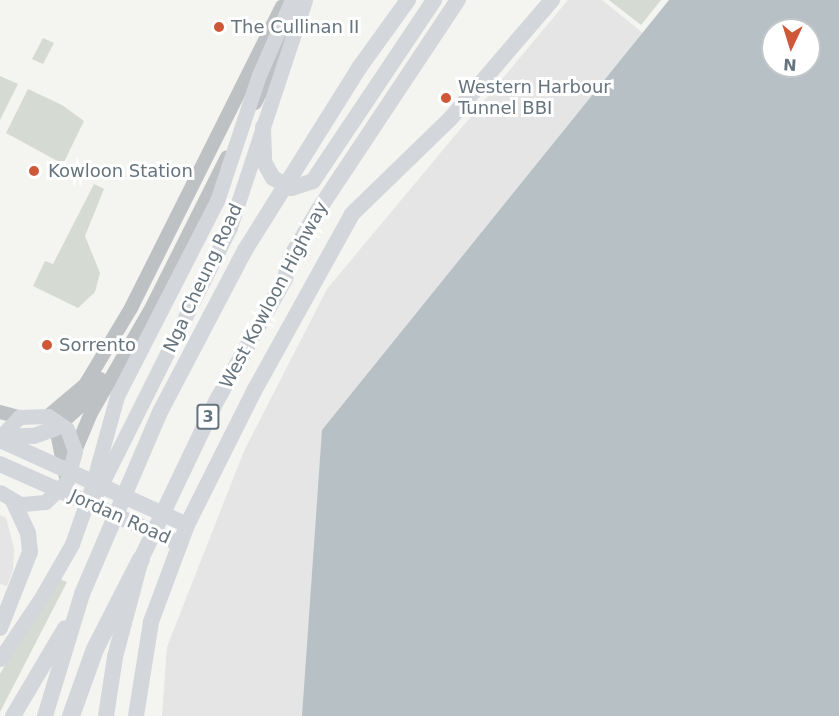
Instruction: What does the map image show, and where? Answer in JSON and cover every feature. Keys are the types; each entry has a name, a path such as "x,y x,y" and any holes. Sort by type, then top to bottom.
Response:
{"highway":[{"name":"West Kowloon Highway","path":"71,716 99,639 141,559"}],"main road":[{"name":"Nga Cheung Road","path":"0,659 64,560 85,512 117,396 177,285 226,179 292,0"},
{"name":"Nga Cheung Road","path":"91,504 223,243 306,0"},
{"path":"45,716 73,618 161,410 244,250 359,68 408,0"},
{"path":"263,127 262,152 268,171 286,187 300,188 322,170 367,96 434,0"},
{"name":"West Kowloon Highway","path":"141,559 217,400 285,279 290,258 384,109 458,0"},
{"path":"137,709 151,622 180,543 254,391 352,214 450,119 552,0"},
{"path":"0,438 19,417 52,422 68,429 75,451"},
{"path":"0,438 34,435 52,422"},
{"name":"Jordan Road","path":"0,438 65,471 188,525"},
{"name":"Jordan Road","path":"7,497 36,505 53,498 67,481 75,451"},
{"name":"Jordan Road","path":"0,464 180,543"},
{"path":"0,628 30,552 28,533 7,497"},
{"path":"106,716 115,657 141,559"},
{"path":"4,716 73,618"},
{"path":"13,716 35,675"}],"street":[{"path":"68,494 65,471 52,422 85,385 105,354 285,0"},
{"name":"Nga Cheung Road","path":"52,422 84,403 105,371 306,0"},
{"path":"244,82 262,78"},
{"name":"Nga Cheung Road","path":"75,451 94,406 153,305 247,118 262,78"},
{"path":"226,119 247,118"},
{"path":"0,412 19,417"}],"shaded area":[{"path":"568,0 602,0 643,33 406,716 162,716 167,647 244,451 327,289"},
{"path":"609,0 661,0 641,25"},
{"path":"669,0 839,0 839,716 302,716 322,430"},
{"path":"43,38 54,43 43,64 32,59"},
{"path":"0,76 18,84 0,120"},
{"path":"28,89 62,105 84,121 63,164 6,133"},
{"path":"94,184 104,189 85,236 100,273 95,292 78,308 33,286 45,261 53,264"},
{"path":"0,515 6,518 14,548 13,570 7,586 0,584"},
{"path":"55,577 67,582 0,712 0,674"}],"place":[{"name":"The Cullinan II","path":"219,27"},
{"name":"Western Harbour Tunnel BBI","path":"446,98"},
{"name":"Kowloon Station","path":"34,171"},
{"name":"Sorrento","path":"47,345"}]}
